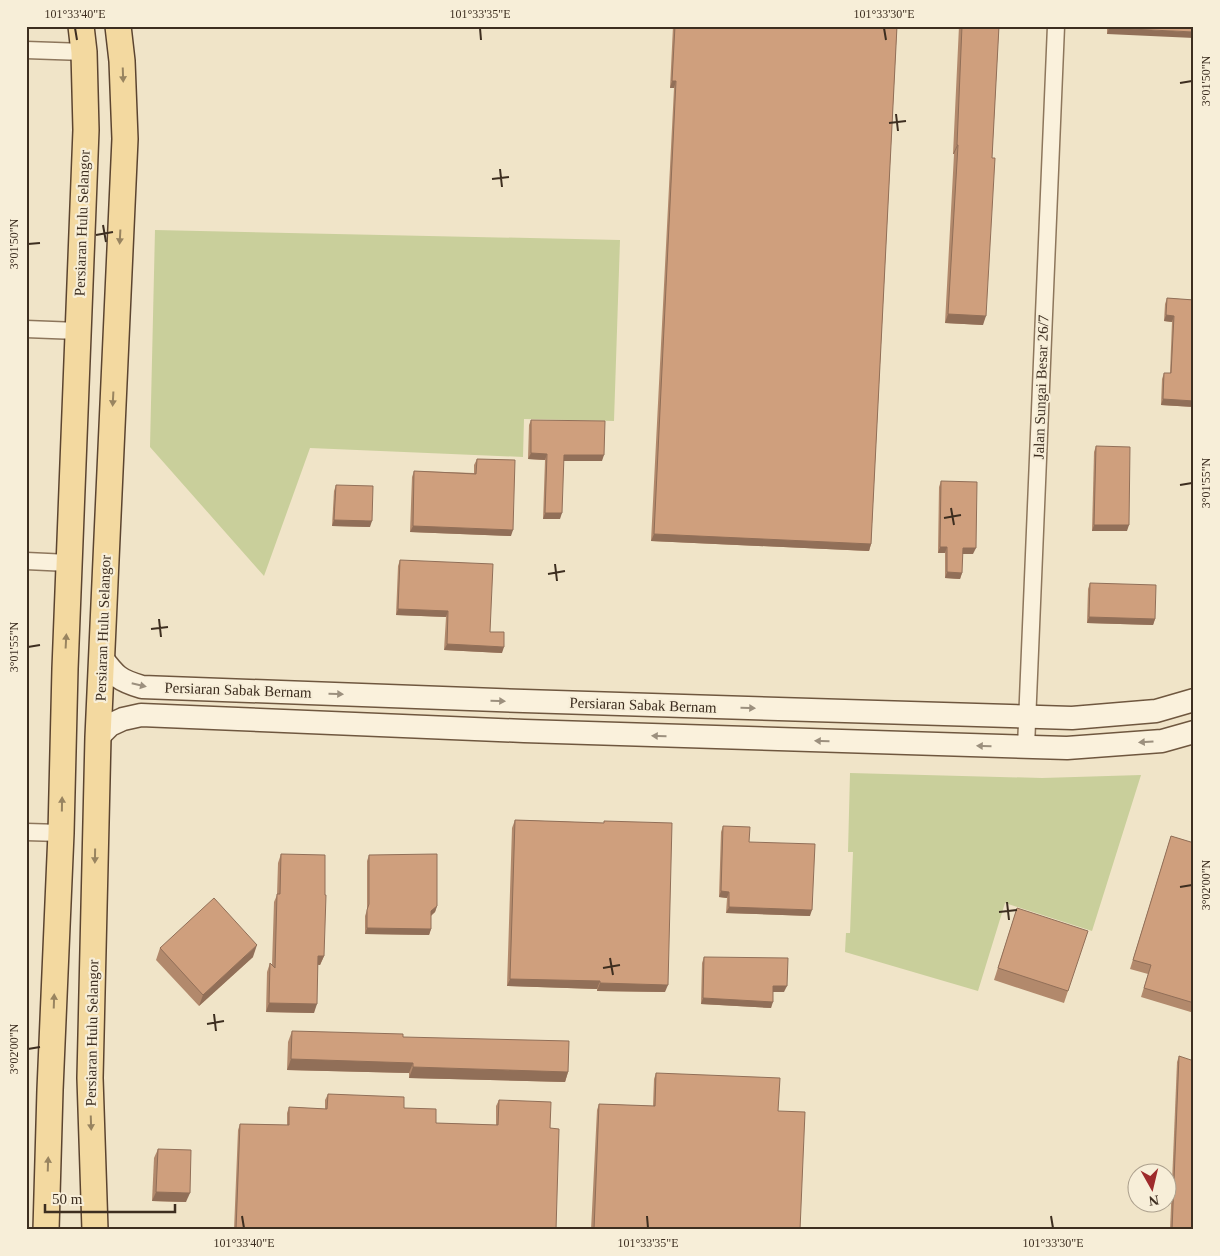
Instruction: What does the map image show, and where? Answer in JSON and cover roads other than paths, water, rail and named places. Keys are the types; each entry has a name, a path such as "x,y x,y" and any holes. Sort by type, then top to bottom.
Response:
{"main road":[{"name":"Persiaran Hulu Selangor","path":"46,1230 86,130 84,52 81,26"},
{"name":"Persiaran Hulu Selangor","path":"95,1230 90,1078 98,737 125,139 122,61 118,26"}],"street":[{"name":"Jalan Sungai Besar 26/7","path":"1026,747 1056,26"},
{"path":"26,50 84,52"},
{"path":"26,329 78,331"},
{"path":"26,561 70,563"},
{"name":"Persiaran Sabak Bernam","path":"101,657 112,672 124,681 142,687 524,702 1072,718 1156,711 1194,700"},
{"name":"Persiaran Sabak Bernam","path":"98,737 110,725 123,719 142,715 524,731 1067,748 1162,741 1194,732"},
{"path":"26,832 61,833"}]}
